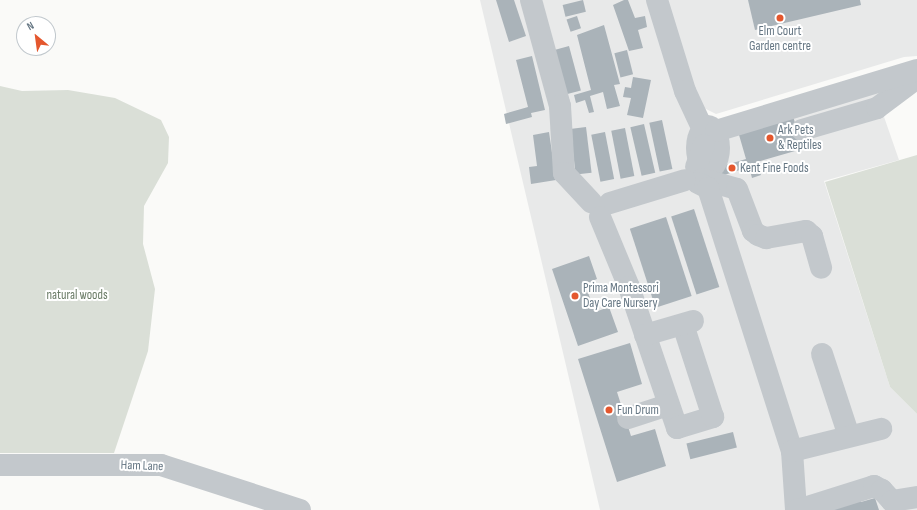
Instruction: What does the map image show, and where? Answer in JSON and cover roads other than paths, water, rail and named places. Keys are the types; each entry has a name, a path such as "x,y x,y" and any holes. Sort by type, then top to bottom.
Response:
{"street":[{"path":"531,0 560,106 564,173 600,207 677,428 713,417 690,327 645,335"},
{"path":"657,0 685,91 707,135 695,177"},
{"path":"707,135 917,70"},
{"path":"802,130 877,108 917,78"},
{"path":"827,97 833,121"},
{"path":"600,207 695,177 737,189 753,231 758,235 766,238 806,231 812,236 821,268"},
{"path":"695,177 708,188 792,450 797,510 874,486 882,490 892,501 917,498"},
{"path":"822,354 849,436"},
{"path":"628,418 668,405"},
{"path":"792,450 881,429"},
{"name":"Ham Lane","path":"0,465 161,465 300,510"}],"place":[{"name":"Elm Court Garden centre","path":"780,18"},
{"name":"Ark Pets & Reptiles","path":"770,138"},
{"name":"Kent Fine Foods","path":"732,168"},
{"name":"Prima Montessori Day Care Nursery","path":"575,296"},
{"name":"Fun Drum","path":"609,410"}],"park label":[{"name":"natural woods","path":"77,295"}]}
